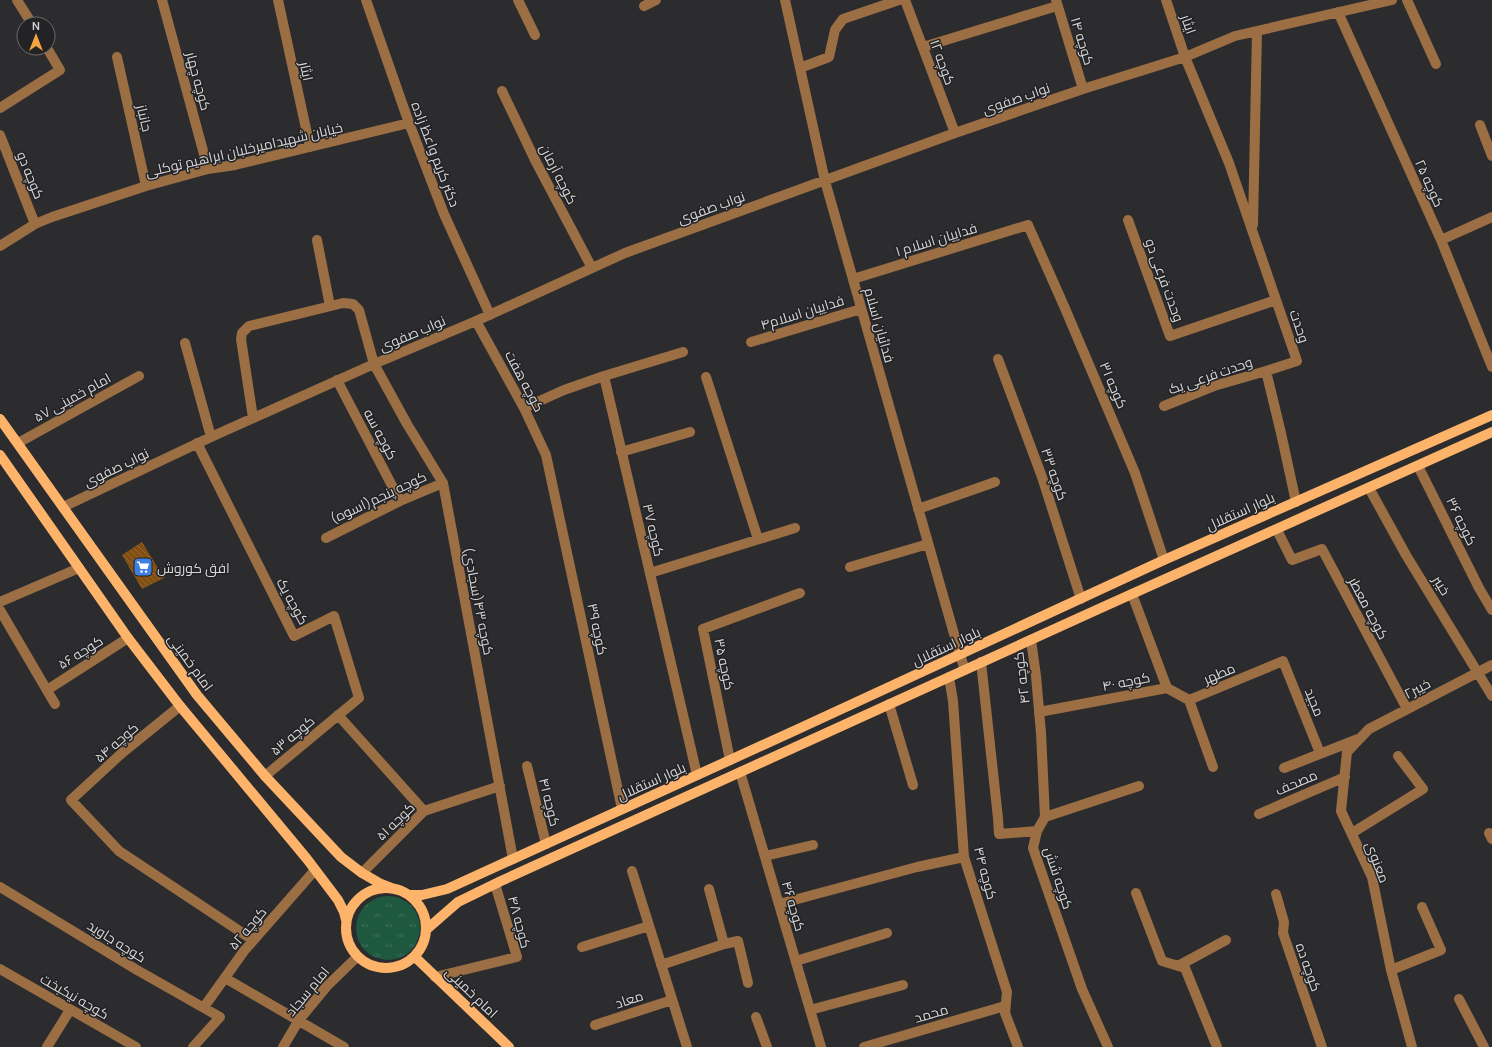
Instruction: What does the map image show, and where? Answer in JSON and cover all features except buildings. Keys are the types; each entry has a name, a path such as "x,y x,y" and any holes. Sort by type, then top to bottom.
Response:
{"main road":[{"name":"بلوار استقلال","path":"409,895 422,895 447,888 513,859 697,776 1164,560 1492,415"},
{"name":"امام خمینی","path":"0,418 197,695 265,776 341,857 362,873 394,889"},
{"name":"بلوار استقلال","path":"427,929 458,902 495,884 981,662 1492,432"},
{"path":"0,455 128,638 180,706 338,900 346,920 346,934 350,946 357,957 368,964 380,968 392,968 404,964 415,957 421,949 427,929 425,916 419,904 409,895 394,889 381,888 369,892 358,899 346,920"},
{"name":"امام خمینی","path":"415,957 509,1047"}],"street":[{"path":"17,0 27,16"},
{"name":"کوچه چهار","path":"162,0 208,169"},
{"name":"ایثار","path":"278,0 310,148"},
{"name":"دکتر کریم واعظ زاده","path":"366,0 409,123 444,214 490,315"},
{"path":"518,0 535,35"},
{"path":"644,6 656,0"},
{"name":"فدائیان اسلام","path":"785,0 825,181 965,670"},
{"path":"800,68 829,57 835,30 843,19 899,0"},
{"name":"کوچه ۱۲","path":"905,0 955,134"},
{"name":"ایثار","path":"1166,0 1185,57"},
{"name":"نواب صفوی","path":"63,507 197,443 337,380 490,315 625,253 955,134 1185,57 1236,36 1392,0"},
{"path":"1407,0 1436,64"},
{"path":"923,47 1056,3"},
{"name":"کوچه ۱۴","path":"1056,3 1083,90"},
{"name":"کوچه ۲۵","path":"1338,12 1441,240 1492,367"},
{"name":"وحدت","path":"1253,234 1257,31"},
{"path":"0,108 60,70 52,56"},
{"name":"جانباز","path":"117,57 146,186"},
{"name":"وحدت","path":"1185,57 1229,163 1297,361 1266,371"},
{"name":"کوچه آرمان","path":"502,91 536,162 592,268"},
{"name":"خیابان شهیدامیرخلبان ابراهیم توکلی","path":"0,246 36,224 52,217 146,186 208,169 235,166 409,123"},
{"path":"1480,125 1492,156"},
{"name":"کوچه دو","path":"0,135 36,224"},
{"path":"1441,240 1492,217"},
{"name":"وحدت فرعی دو","path":"1128,220 1170,336 1276,300"},
{"name":"فداییان اسلام ۱","path":"853,279 1028,225"},
{"name":"کوچه ۳۱","path":"1028,225 1068,313 1135,473 1164,560"},
{"path":"253,418 241,339 242,333 248,326 330,306 317,240"},
{"name":"کوچه ۴۳(سجادی)","path":"330,306 343,303 353,304 359,310 374,364 442,483 513,859"},
{"name":"فداییان اسلام۴","path":"751,342 861,309"},
{"name":"کوچه هفت","path":"476,321 524,408 546,455"},
{"path":"185,343 211,437"},
{"path":"524,408 564,390 683,352"},
{"name":"کوچه ۳۳","path":"998,359 1042,477 1081,599"},
{"path":"1266,371 1296,502"},
{"name":"وحدت فرعی یک","path":"1164,406 1214,386 1266,371"},
{"name":"امام خمینی ۵۷","path":"18,443 139,376"},
{"name":"کوچه ۳۷","path":"604,376 697,776"},
{"path":"706,377 758,539"},
{"name":"کوچه سه","path":"337,380 400,501"},
{"path":"621,452 690,432"},
{"name":"کوچه یک","path":"197,443 294,636 334,616 358,698 338,715"},
{"name":"کوچه ۳۹","path":"546,455 622,809"},
{"name":"کوچه ۳۶","path":"1418,466 1479,588 1492,610"},
{"path":"918,509 995,482"},
{"name":"کوچه پنجم(اسوه)","path":"326,538 400,501 442,483"},
{"name":"خیبر","path":"1369,488 1406,555 1492,696"},
{"path":"650,573 795,528"},
{"name":"کوچه معطر","path":"1277,530 1292,560 1322,549 1407,709"},
{"path":"850,567 928,544"},
{"path":"0,602 79,568"},
{"name":"کوچه ۳۵","path":"730,760 703,629 800,593"},
{"name":"کوچه ۴۰","path":"1039,712 1166,688 1132,594"},
{"path":"0,610 55,704"},
{"name":"کوچه ۵۶","path":"47,690 128,638"},
{"name":"کوچه ۴۲","path":"1031,640 1039,712"},
{"name":"مطهر","path":"1189,700 1283,661"},
{"name":"مجید","path":"1283,661 1320,753"},
{"path":"981,662 998,818 998,834 1037,831"},
{"name":"خیبر۲","path":"1369,729 1492,665"},
{"name":"کوچه ۴۴","path":"949,677 953,701 964,857 1007,992 1004,1013 1018,1047"},
{"path":"1166,688 1189,700 1213,767"},
{"path":"889,704 913,785"},
{"name":"کوچه ۵۴","path":"180,706 122,753 72,800 119,852 253,940"},
{"path":"1039,712 1042,733 1045,817 1139,786"},
{"path":"338,715 424,811"},
{"name":"کوچه ۵۳","path":"265,776 338,715"},
{"name":"معنوی","path":"1369,729 1347,752 1341,811 1372,877 1391,970 1412,1047"},
{"path":"1284,768 1360,739"},
{"path":"1352,833 1423,789 1398,756"},
{"name":"کوچه ۴۱","path":"527,766 546,844"},
{"name":"کوچه ۴۶","path":"740,772 822,1047"},
{"name":"مصحف","path":"1259,814 1345,777"},
{"name":"کوچه ۵۱","path":"362,873 424,811 500,786"},
{"name":"کوچه شش","path":"1045,817 1037,831 1033,848 1082,990 1108,1047"},
{"path":"765,856 813,845"},
{"path":"779,904 917,867 964,857"},
{"name":"کوچه ۵۲","path":"204,1007 253,940 315,870"},
{"path":"632,871 687,1047"},
{"name":"کوچه ۴۸","path":"435,977 517,957 495,884"},
{"name":"کوچه جاوید","path":"0,887 137,970 220,1017 193,1047"},
{"path":"709,889 724,944"},
{"path":"1136,893 1162,961 1185,968 1217,1047"},
{"name":"کوچه ده","path":"1276,894 1284,922 1283,933 1322,1047"},
{"path":"1391,970 1441,950 1422,907"},
{"path":"582,947 649,926"},
{"path":"796,961 887,933"},
{"path":"1178,966 1226,940"},
{"path":"661,965 724,944 738,941 748,983"},
{"name":"امام سجاد","path":"282,1047 299,1020 327,986 357,957"},
{"name":"کوچه نیکبخت","path":"0,969 136,1047"},
{"path":"225,978 344,1047"},
{"path":"810,1010 903,985"},
{"path":"1459,999 1484,1047"},
{"name":"معاد","path":"594,1024 672,1000"},
{"name":"محمد","path":"864,1047 1005,1006"},
{"path":"47,1047 70,1010"},
{"path":"756,1017 767,1047"}],"green space":[{"path":"388,896 406,902 414,910 420,928 414,946 406,954 388,960 370,954 362,946 356,928 362,910 370,902"}],"place":[{"name":"افق کوروش","path":"143,567"}]}
